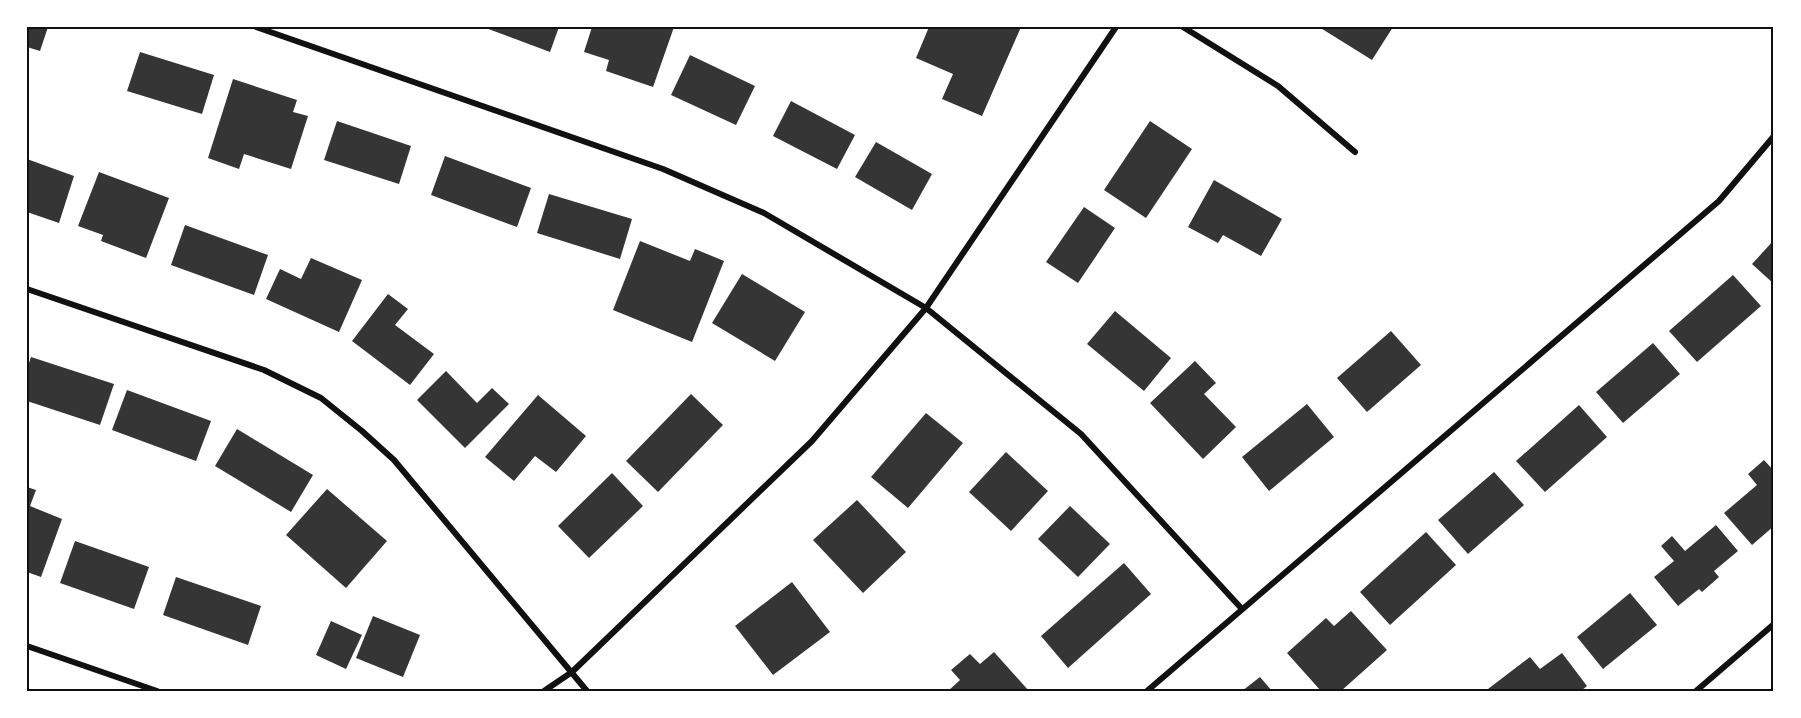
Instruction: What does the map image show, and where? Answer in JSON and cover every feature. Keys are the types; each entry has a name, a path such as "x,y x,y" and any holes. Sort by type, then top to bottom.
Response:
{"street":[{"path":"256,27 663,169 764,213 926,308 1081,434 1242,609"},
{"path":"544,691 572,672 812,441 926,308 1116,27"},
{"path":"1183,27 1278,86 1355,152"},
{"path":"1147,691 1719,201 1774,136"},
{"path":"27,289 264,370 321,398 394,460 587,691"},
{"path":"1696,691 1774,624"},
{"path":"27,646 157,691"}],"building":[{"path":"27,27 48,27 40,51 27,47"},
{"path":"483,27 559,27 550,52"},
{"path":"592,27 674,27 653,87 606,71 609,60 584,52"},
{"path":"929,27 1021,27 982,116 942,99 953,74 916,58"},
{"path":"1319,27 1393,27 1372,60"},
{"path":"140,52 214,75 202,114 127,91"},
{"path":"690,55 755,86 736,125 671,95"},
{"path":"233,79 297,100 293,112 308,116 291,169 244,154 239,169 208,158"},
{"path":"791,101 855,135 837,169 773,136"},
{"path":"337,121 411,146 399,184 324,160"},
{"path":"1150,121 1192,149 1146,218 1104,190"},
{"path":"876,142 932,174 912,210 855,177"},
{"path":"445,156 531,188 517,227 431,195"},
{"path":"27,159 74,176 59,223 27,212"},
{"path":"99,172 169,198 146,258 101,241 103,235 78,226"},
{"path":"1214,180 1282,219 1261,256 1223,235 1218,243 1188,227"},
{"path":"549,194 632,219 620,259 537,233"},
{"path":"1084,207 1115,228 1078,283 1046,262"},
{"path":"185,225 268,255 254,295 171,265"},
{"path":"1774,240 1774,284 1752,264"},
{"path":"640,241 690,261 695,249 724,261 692,342 613,310"},
{"path":"311,258 362,280 339,332 266,299 280,269 301,279"},
{"path":"742,274 805,312 775,361 712,323"},
{"path":"1733,275 1761,306 1697,362 1669,331"},
{"path":"388,294 408,309 395,325 434,354 410,385 352,341"},
{"path":"1115,311 1171,358 1144,391 1087,344"},
{"path":"1391,331 1421,365 1367,412 1337,378"},
{"path":"1653,343 1680,374 1623,423 1596,392"},
{"path":"31,357 114,384 100,425 27,401 27,369"},
{"path":"1195,361 1216,383 1204,394 1236,427 1203,459 1150,403"},
{"path":"446,371 477,403 492,388 509,404 465,448 417,400"},
{"path":"127,390 211,421 196,461 112,430"},
{"path":"691,394 723,425 658,492 626,461"},
{"path":"538,395 586,436 556,472 535,456 514,481 485,457"},
{"path":"1307,404 1334,437 1269,491 1242,457"},
{"path":"1579,405 1607,437 1545,492 1516,461"},
{"path":"926,413 963,443 908,508 871,477"},
{"path":"237,429 313,475 291,512 215,466"},
{"path":"1006,452 1048,491 1011,531 969,492"},
{"path":"1764,460 1774,471 1774,526 1752,545 1724,513 1757,485 1748,474"},
{"path":"1494,472 1524,505 1468,554 1438,520"},
{"path":"612,473 643,506 589,558 558,526"},
{"path":"27,487 36,490 30,506 62,519 41,577 27,572"},
{"path":"327,489 387,541 346,588 286,535"},
{"path":"857,500 906,552 863,593 813,540"},
{"path":"1070,506 1110,544 1078,577 1038,539"},
{"path":"1716,525 1738,551 1714,571 1719,577 1702,592 1699,589 1678,606 1654,577 1674,561 1661,546 1672,536 1685,551"},
{"path":"1426,532 1456,565 1390,625 1360,592"},
{"path":"75,541 149,567 134,609 60,583"},
{"path":"1124,563 1151,594 1068,668 1041,636"},
{"path":"176,577 261,606 248,645 163,615"},
{"path":"792,582 830,632 773,675 735,626"},
{"path":"1630,593 1657,625 1603,669 1577,637"},
{"path":"1351,611 1387,650 1341,691 1321,691 1287,653 1326,618 1334,626"},
{"path":"373,616 420,635 403,677 356,658"},
{"path":"331,621 362,635 346,669 316,655"},
{"path":"994,652 1029,691 948,691 960,680 951,670 970,654 980,664"},
{"path":"1562,653 1587,686 1581,691 1489,691 1488,689 1530,657 1540,669"},
{"path":"1260,677 1272,691 1242,691"}]}
